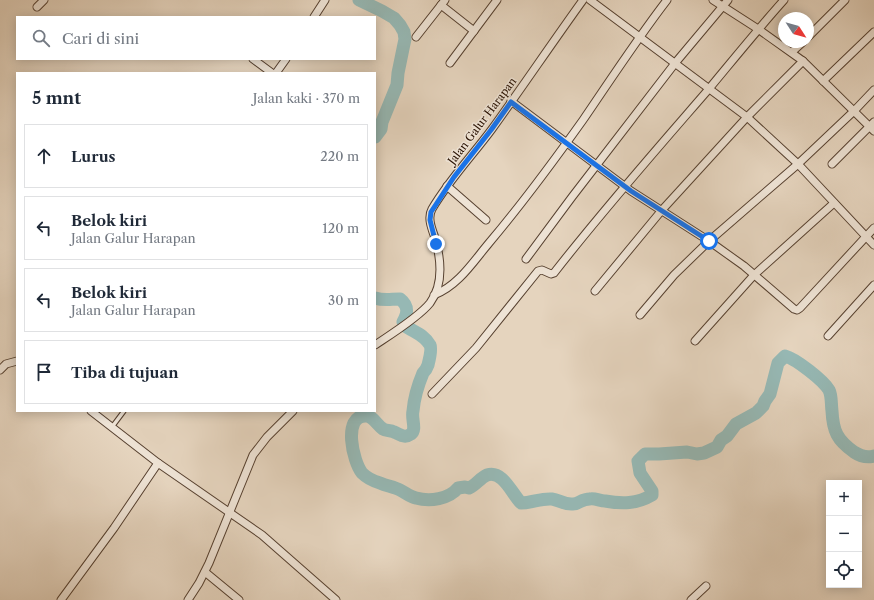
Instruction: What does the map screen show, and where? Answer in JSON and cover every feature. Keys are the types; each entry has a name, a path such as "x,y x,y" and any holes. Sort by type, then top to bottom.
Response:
{"street":[{"path":"38,7 44,0"},
{"path":"315,16 325,0"},
{"path":"450,63 497,0"},
{"name":"Jalan Galur Harapan","path":"376,345 425,308 430,302 439,280 440,263 431,226 431,212 447,186 511,102 583,0"},
{"path":"590,0 746,117 798,164 874,245"},
{"path":"434,294 443,292 457,280 511,216 566,143 639,37 667,0"},
{"path":"714,0 726,3 804,61 872,127 832,164"},
{"path":"432,394 476,348 538,271 542,270 551,274 554,273 624,186 709,88 758,28 784,0"},
{"path":"814,31 845,0"},
{"path":"416,37 443,3 474,30"},
{"path":"526,259 596,165 675,64 726,3"},
{"path":"823,81 874,32"},
{"path":"792,52 796,48"},
{"path":"254,60 271,72"},
{"path":"277,72 285,60"},
{"path":"595,291 662,210 746,117 804,61"},
{"path":"640,315 674,275 709,241 798,164 874,90"},
{"path":"511,102 624,186 709,241 754,275 794,309 797,310 874,228"},
{"path":"447,186 486,220"},
{"path":"695,341 754,275 834,203"},
{"path":"828,336 874,285"},
{"path":"0,370 6,364 16,361"},
{"path":"92,412 158,463 262,535 336,600"},
{"path":"188,600 205,572 253,455 267,437 292,412"},
{"path":"61,600 114,528 158,463"},
{"path":"205,572 239,600"},
{"path":"691,600 706,586"}],"lane":[{"path":"112,427 123,412"}],"waterway":[{"path":"359,0 394,18 404,32 405,39 397,85 382,122 381,129 376,136"},
{"path":"376,298 384,300 400,299 405,304 407,310 403,322 404,325 428,341 431,347 430,355 428,365 423,373 415,397 413,432 409,435 402,436 393,431 383,429 368,416 359,418 354,423 352,431 353,450 355,459 362,473 370,479 398,489 410,496 427,500 439,499 450,495 458,488 469,488 485,476 493,474 498,476 507,484 521,503 548,499 570,504 592,499 623,503 641,500 652,495 652,491 640,473 638,461 645,454 687,452 697,454 704,453 717,447 721,440 727,436 736,424 756,413 763,406 770,394 778,363 785,356 796,361 809,370 829,390 833,424 840,439 848,448 859,455 866,457 874,456"}],"route":[{"path":"436,244 430,220 431,212 435,204 511,102 631,191 681,221 709,241"}]}
